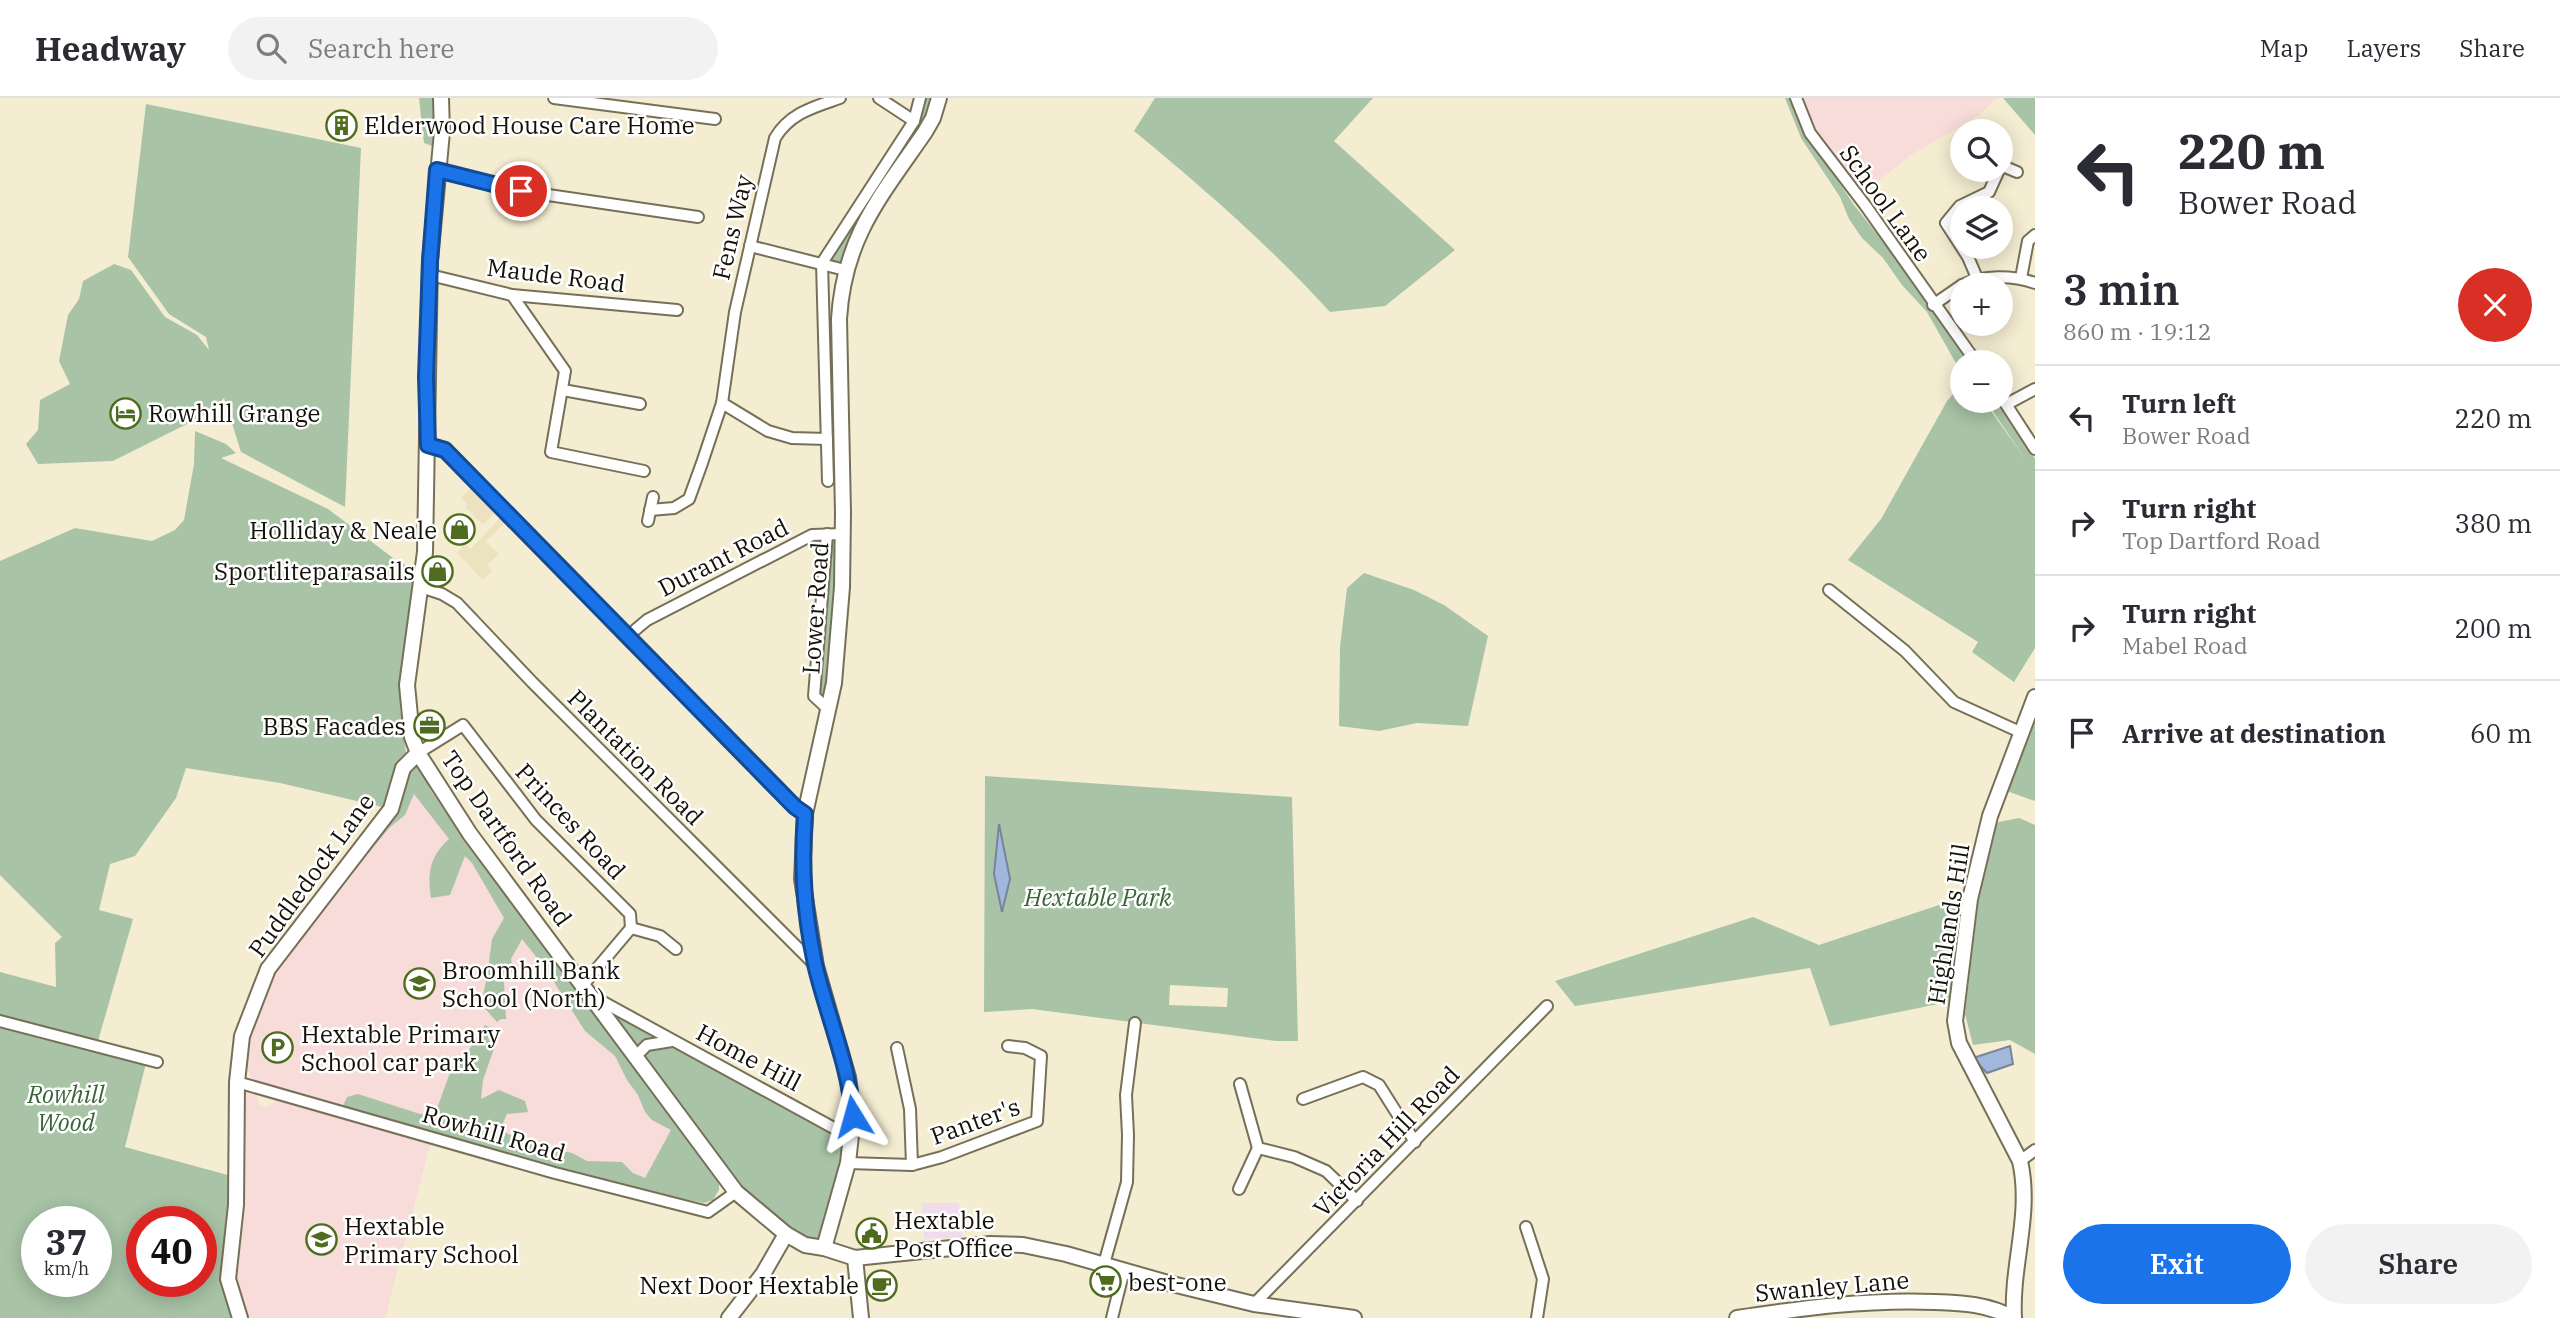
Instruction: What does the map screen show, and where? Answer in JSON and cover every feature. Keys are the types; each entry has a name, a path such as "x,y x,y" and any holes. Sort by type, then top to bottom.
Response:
{"street":[{"name":"Top Dartford Road","path":"441,98 442,132 430,275 426,377 428,445 425,552 407,685 408,718 418,753 470,834 736,1192 786,1234 805,1245 855,1258"},
{"path":"554,98 715,119"},
{"name":"Fens Way","path":"653,497 649,516 674,508 689,499 722,403 735,312 773,143 782,126 799,112 840,98"},
{"path":"879,98 914,121"},
{"path":"828,481 822,263 914,121 920,98"},
{"name":"Lower Road","path":"852,1138 853,1116 848,1077 816,967 802,879 805,814 834,683 842,587 839,318 845,270 863,223 926,132 939,98"},
{"name":"School Lane","path":"1796,98 1810,133 1865,205 1967,350"},
{"path":"437,170 521,191 698,217"},
{"path":"2013,170 2017,172"},
{"path":"1975,273 1946,223 1960,206 1989,192 1994,182"},
{"path":"2021,278 2028,241 2035,236"},
{"path":"750,246 845,270"},
{"name":"Maude Road","path":"430,275 512,295 677,310"},
{"path":"2013,278 2035,283"},
{"path":"1933,305 1950,293"},
{"path":"512,295 565,371 551,452 644,471"},
{"path":"2013,396 2035,389"},
{"path":"563,390 640,404"},
{"path":"722,403 768,431 792,438 827,439"},
{"path":"2012,413 2035,449"},
{"path":"428,445 445,450 795,807 805,814"},
{"path":"827,534 814,696 828,710"},
{"name":"Durant Road","path":"628,636 647,621 811,535 843,534"},
{"name":"Plantation Road","path":"421,587 442,594 457,603 816,967"},
{"path":"1829,590 1905,651 1954,702 2020,732"},
{"name":"Highlands Hill","path":"2013,1318 2024,1192 2020,1161 1959,1043 1955,1021 1970,899 1990,816 2035,697"},
{"name":"Princes Road","path":"418,753 463,725 536,821 630,914 631,928"},
{"name":"Puddledock Lane","path":"240,1318 228,1279 236,1205 237,1082 242,1035 268,969 391,808 403,768 418,753"},
{"path":"587,990 631,928 660,936 676,949"},
{"name":"Home Hill","path":"587,990 672,1041 852,1138"},
{"name":"Victoria Hill Road","path":"1254,1304 1547,1006"},
{"path":"0,1021 157,1062"},
{"path":"1104,1264 1127,1182 1126,1095 1135,1023"},
{"name":"Home Hill","path":"635,1057 647,1045 672,1041"},
{"name":"Panter's","path":"848,1163 912,1165 943,1157 1037,1121 1041,1056 1026,1048 1008,1046"},
{"name":"Panter's","path":"897,1048 910,1110 912,1165"},
{"path":"1303,1099 1363,1077 1379,1085 1415,1142"},
{"name":"Rowhill Road","path":"237,1082 543,1170 708,1212 736,1192"},
{"path":"1239,1189 1258,1148 1240,1084"},
{"path":"824,1248 848,1163 852,1138"},
{"path":"1258,1148 1294,1157 1326,1171 1357,1201"},
{"path":"2020,1161 2035,1150"},
{"path":"1526,1227 1543,1279 1537,1318"},
{"path":"729,1318 763,1274 786,1234"},
{"path":"861,1318 855,1258 990,1244 1044,1248 1254,1304 1351,1318"},
{"path":"1112,1318 1124,1270"},
{"name":"Swanley Lane","path":"1737,1318 1805,1307 1912,1301 1986,1306 2013,1318"}],"shaded area":[{"path":"1803,98 1997,98 1973,119 1950,119 1950,132 1909,156 1862,195 1807,118"},
{"path":"477,482 501,507 483,525 465,507 467,504 461,498"},
{"path":"506,512 510,517 486,542 499,554 487,565 492,571 483,580 457,553 465,544 471,549"},
{"name":"Broomhill Bank School (North)","path":"415,760 432,792 470,848 691,1144 684,1199 550,1166 253,1081 244,1061 247,1037 272,970 327,898 338,894 352,876 360,863 356,860"},
{"name":"Hextable Primary School","path":"241,1092 256,1095 263,1107 277,1099 431,1141 385,1318 249,1318 234,1277"},
{"path":"922,1203 959,1203 963,1237 924,1239"}],"green space":[{"path":"419,98 435,98 436,123 432,146 424,143"},
{"path":"920,98 939,98 845,270 823,263 914,121"},
{"path":"1155,98 1373,98 1334,141 1455,250 1385,306 1330,312 1235,218 1134,131"},
{"path":"1785,98 1794,98 1806,133 1854,205 1933,305 1950,329 1950,336 1955,336 1965,350 1950,350 1950,353 1927,312 1902,285 1883,258 1862,238 1849,219 1840,197 1801,138"},
{"path":"2003,98 2035,98 2035,135"},
{"path":"146,104 361,148 345,507 241,452 224,398 209,413 113,461 38,464 26,444 38,430 40,400 70,384 59,361 68,315 79,299 83,281 114,264 131,270 165,317 197,335 209,350 206,337 169,314 128,257"},
{"path":"1950,397 1950,413 1992,413 2025,459 1994,413 2007,413 2035,459 2035,648 2014,682 1972,652 1978,642 1848,560 1881,519"},
{"name":"Rowhill Wood","path":"195,431 226,444 236,453 221,458 328,509 397,561 414,569 401,682 400,707 406,753 400,764 391,809 280,783 186,768 176,798 135,856 110,864 99,910 133,919 96,1048 146,1063 125,1147 235,1177 227,1278 239,1318 0,1318 0,972 56,987 55,943 62,937 0,875 0,561 75,528 152,541 175,530 184,520 194,464"},
{"path":"830,540 837,542 833,628 826,696 823,697 820,695 819,686"},
{"path":"1364,573 1414,590 1444,605 1488,636 1468,726 1417,723 1379,731 1339,726 1340,647 1347,588"},
{"path":"2035,712 2035,801 2004,790"},
{"path":"415,760 432,792 470,848 719,1183 719,1190 713,1200 704,1203 684,1199 550,1166 342,1108 347,1097 358,1094 420,1114 435,1114 452,1067 465,1056 485,1025 496,1030 497,1040 483,1080 481,1099 499,1090 525,1101 528,1112 507,1114 500,1130 532,1145 572,1153 587,1161 622,1162 633,1173 645,1178 671,1130 652,1120 645,1112 615,1056 585,1031 545,968 522,939 511,959 513,970 504,982 506,1019 497,1022 481,1004 492,939 504,918 472,863 465,856 450,895 431,898 431,866 449,839 414,794 405,815 389,828 360,863 356,860 405,771"},
{"name":"Hextable Park","path":"985,776 1292,797 1298,1041 1276,1041 1032,1009 984,1012","holes":["1170,985 1228,988 1227,1007 1169,1005"]},
{"path":"2019,818 2035,825 2035,1054 2010,1040 1973,1045 1965,1014 1981,879 1994,823"},
{"path":"1942,904 1962,907 1948,1002 1830,1026 1810,968 1575,1006 1555,981 1753,917 1819,945"},
{"path":"590,995 851,1138 824,1247 762,1216"}],"water":[{"path":"999,824 1010,879 1002,912 994,874"},
{"path":"2010,1046 2013,1064 1987,1073 1973,1058"}],"place":[{"name":"Elderwood House Care Home","path":"341,125"},
{"name":"Rowhill Grange","path":"125,413"},
{"name":"Holliday & Neale","path":"460,530"},
{"name":"Sportliteparasails","path":"438,571"},
{"name":"BBS Facades","path":"429,726"},
{"name":"Broomhill Bank School (North)","path":"419,984"},
{"name":"Hextable Primary School car park","path":"278,1048"},
{"name":"Hextable Post Office","path":"871,1234"},
{"name":"Hextable Primary School","path":"321,1240"},
{"name":"best-one","path":"1105,1282"},
{"name":"Next Door Hextable","path":"882,1285"}],"route":[{"path":"521,191 437,170 432,222 426,377 428,445 445,450 477,481 795,807 805,814 802,879 805,908 816,967 848,1077 853,1116"}]}
